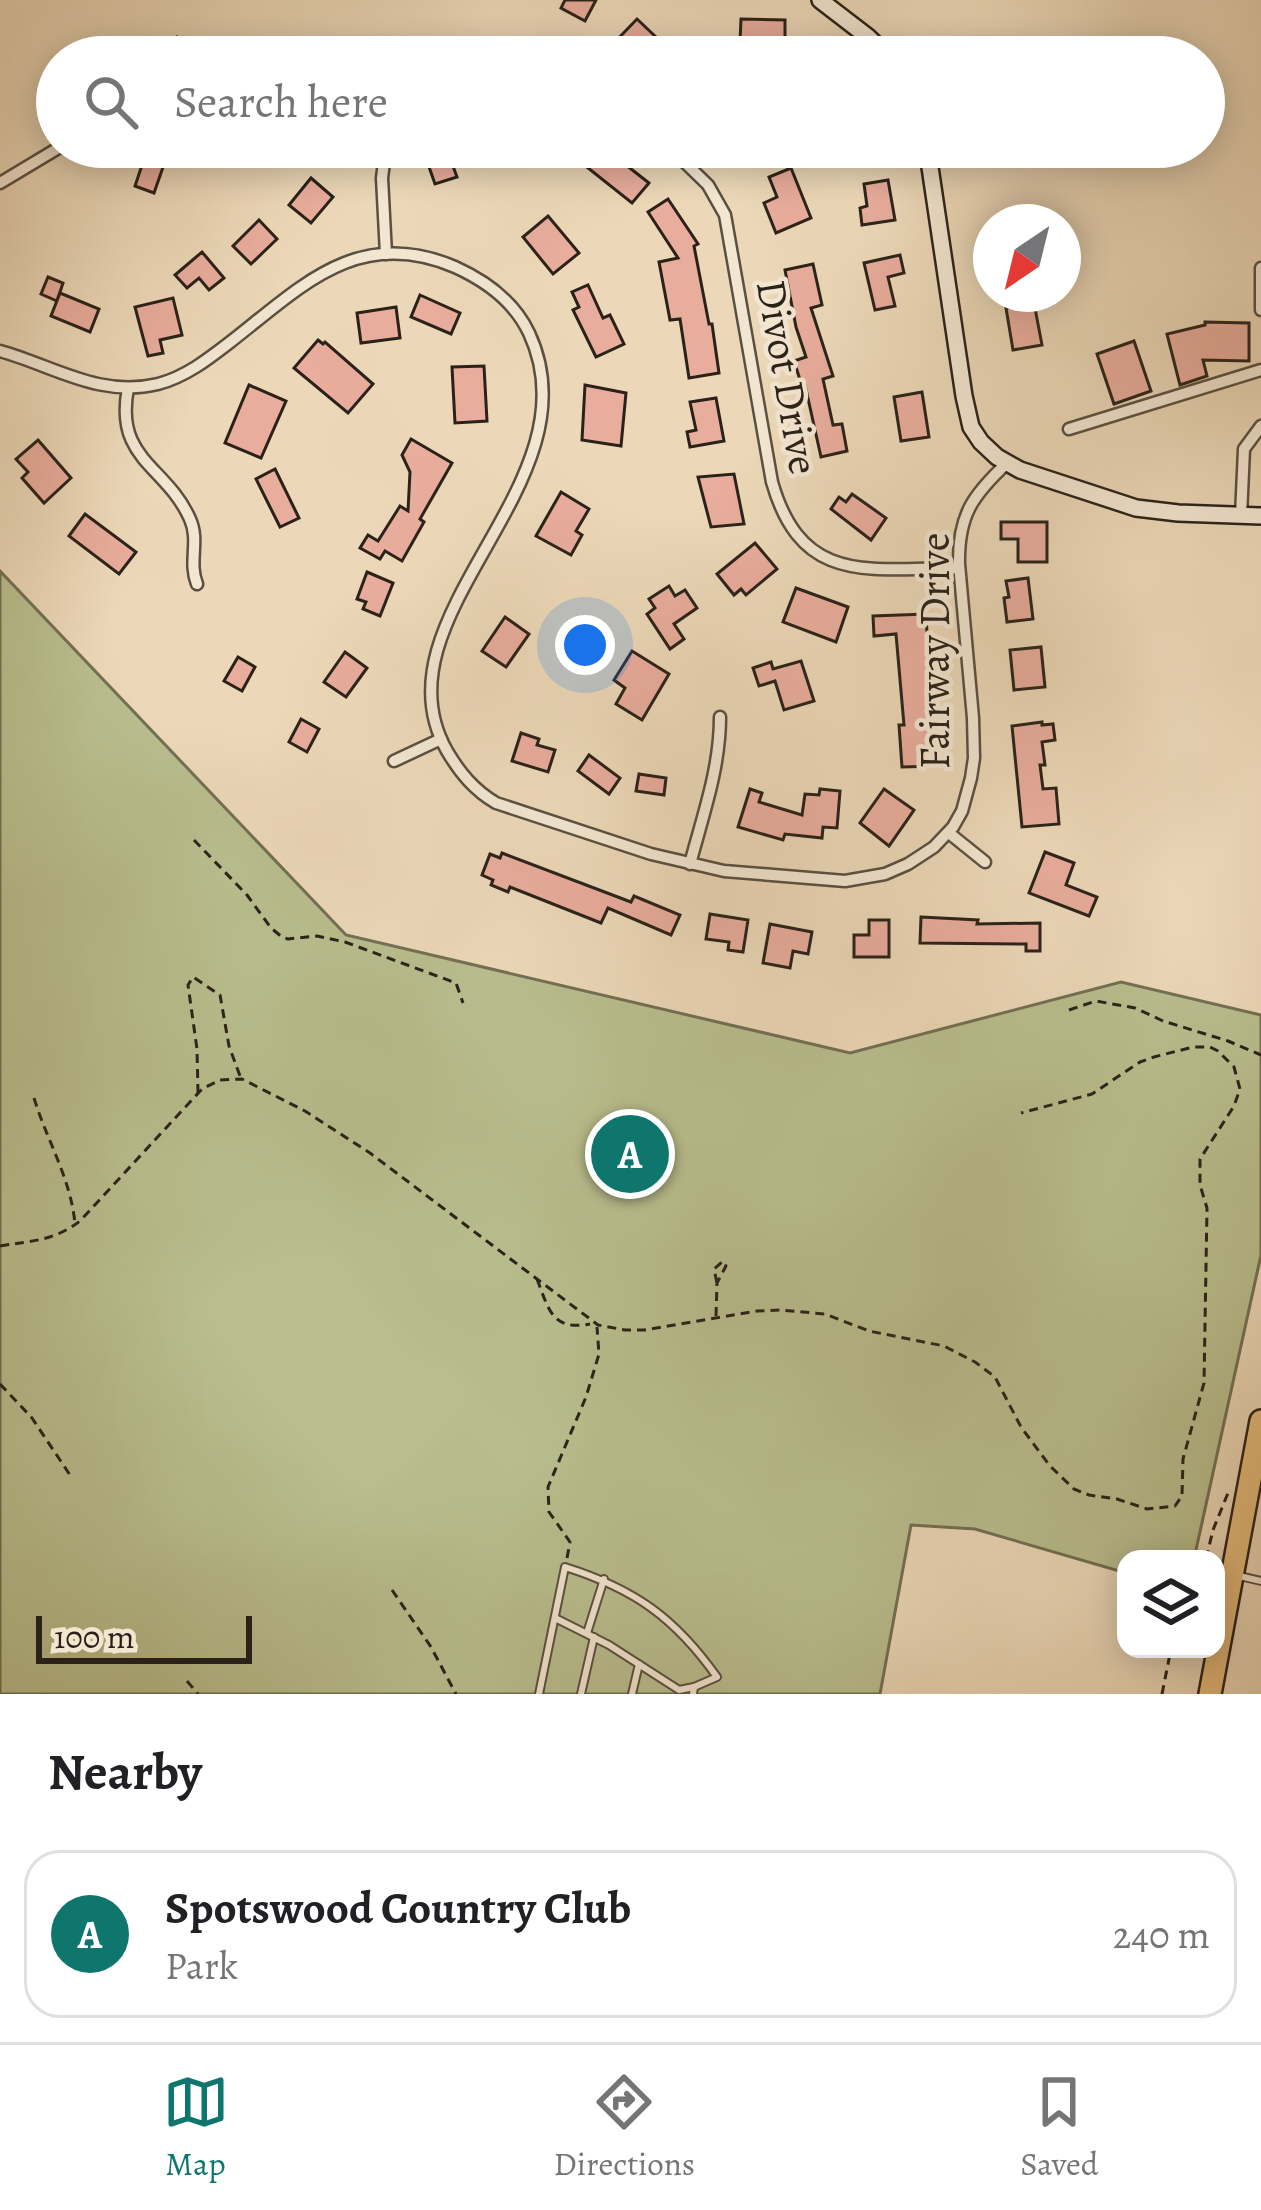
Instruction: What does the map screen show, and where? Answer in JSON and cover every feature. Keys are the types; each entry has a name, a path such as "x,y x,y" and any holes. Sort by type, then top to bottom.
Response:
{"highway":[{"path":"1210,1694 1261,1421"}],"street":[{"path":"820,0 867,36"},
{"path":"0,183 36,161"},
{"path":"383,168 386,254"},
{"name":"Divot Drive","path":"690,168 713,191 725,214 772,482 792,530 812,550 846,566 959,568"},
{"path":"930,168 968,418 981,442 1007,464 1136,508 1261,517"},
{"path":"0,350 90,384 128,388 156,384 188,372 323,272 359,258 414,255 471,274 500,294 529,333 542,384 543,417 533,453 438,646 431,677 431,700 441,739 470,784 496,803 690,865 724,871 851,880 896,869 934,848 949,833 985,862"},
{"path":"1261,268 1261,310"},
{"path":"1069,429 1261,370"},
{"path":"128,388 125,412 130,440 191,521 197,584"},
{"path":"1240,516 1244,448 1261,426"},
{"name":"Fairway Drive","path":"949,833 965,802 974,758 960,536 970,502 1007,464"},
{"path":"690,865 714,779 720,717"},
{"path":"394,761 441,739"}],"lane":[{"path":"539,1694 565,1567 604,1580 658,1612 692,1642 717,1677 693,1691 679,1690 555,1618"},
{"path":"1232,1574 1261,1581"},
{"path":"580,1694 604,1580"},
{"path":"632,1694 639,1664"}],"path":[{"path":"194,840 282,937 317,936 371,950 456,982 464,1003"},
{"path":"197,1094 188,994 193,977 220,994 229,1046 242,1079"},
{"path":"1070,1010 1096,1001 1135,1008 1261,1055"},
{"path":"0,1246 43,1241 75,1226 197,1094 220,1080 242,1079 358,1144 595,1323 639,1330 780,1310 825,1315 869,1331 944,1346 995,1377 1021,1427 1050,1466 1075,1489 1147,1509 1175,1506 1182,1496 1183,1459 1206,1365 1208,1208 1198,1166 1234,1106 1239,1081 1224,1055 1210,1047 1193,1047 1140,1062 1092,1094 1021,1113"},
{"path":"34,1098 70,1187 75,1226"},
{"path":"537,1278 559,1322 568,1326 595,1323"},
{"path":"716,1318 717,1283"},
{"path":"565,1567 570,1542 550,1512 548,1487 599,1354 595,1323"},
{"path":"0,1384 32,1418 70,1475"},
{"path":"1208,1550 1232,1485"},
{"path":"392,1590 457,1694"},
{"path":"1162,1694 1170,1658"},
{"path":"187,1682 199,1694"}],"green space":[{"path":"0,571 346,935 850,1053 1121,982 1261,1015 1261,1255 1196,1550 1117,1550 1117,1570 975,1529 911,1525 880,1694 0,1694"}],"building":[{"path":"565,0 596,0 585,21 561,8"},
{"path":"637,19 655,36 621,36"},
{"path":"741,19 785,20 785,36 740,36"},
{"path":"141,168 163,168 154,193 135,186"},
{"path":"429,168 454,168 457,177 435,184"},
{"path":"588,168 630,168 649,183 632,203"},
{"path":"791,168 811,218 776,233 764,203 777,197 769,177"},
{"path":"311,178 333,197 311,223 289,205"},
{"path":"888,180 895,220 862,225 860,208 867,206 864,184"},
{"path":"668,199 698,244 694,246 719,373 689,378 680,319 670,320 659,262 678,258 648,212"},
{"path":"548,216 579,253 553,274 523,237"},
{"path":"259,220 277,239 251,264 233,246"},
{"path":"202,252 224,278 209,290 199,278 187,288 175,275"},
{"path":"900,255 904,273 888,277 895,306 875,310 864,263"},
{"path":"813,264 822,305 811,308 833,376 823,379 833,425 842,424 847,451 821,457 805,385 794,361 806,357 785,270"},
{"path":"48,277 63,283 57,301 41,294"},
{"path":"588,285 603,318 610,315 624,344 596,357 573,310 579,307 572,292"},
{"path":"60,293 99,309 90,332 51,316"},
{"path":"420,295 460,313 451,334 411,317"},
{"path":"173,298 182,335 160,340 163,353 148,356 135,307"},
{"path":"396,307 400,338 361,343 357,313"},
{"path":"1007,312 1036,312 1042,345 1013,350"},
{"path":"1205,322 1249,323 1249,361 1203,360 1207,376 1180,385 1167,334"},
{"path":"318,340 373,384 348,413 294,368"},
{"path":"1134,341 1151,391 1114,404 1097,354"},
{"path":"484,366 487,421 455,423 452,367"},
{"path":"249,385 286,401 261,458 225,443"},
{"path":"585,385 626,393 621,446 582,440"},
{"path":"922,392 929,437 901,441 894,397"},
{"path":"716,398 724,441 690,447 687,432 696,430 690,402"},
{"path":"411,439 452,463 402,561 385,551 380,559 360,548 368,535 378,541 400,506 408,511 410,472 402,455"},
{"path":"38,440 71,478 44,503 22,478 28,472 16,459"},
{"path":"275,469 299,518 280,527 256,479"},
{"path":"734,474 744,524 711,527 698,477"},
{"path":"561,492 589,509 576,531 582,535 571,555 536,536"},
{"path":"852,494 886,518 871,540 831,509 839,497 846,502"},
{"path":"85,514 136,552 119,574 69,536"},
{"path":"1001,522 1047,522 1047,562 1018,562 1018,539 1001,539"},
{"path":"755,543 777,569 746,595 741,589 734,595 717,574"},
{"path":"367,572 393,583 380,616 363,609 366,602 357,599"},
{"path":"1028,578 1033,619 1007,622 1006,581"},
{"path":"669,586 675,596 685,590 697,608 674,624 684,639 670,649 647,614 655,608 649,599"},
{"path":"796,588 848,607 836,642 783,622"},
{"path":"926,614 938,766 902,767 899,725 904,725 896,634 874,636 873,616"},
{"path":"505,617 529,634 506,667 482,651"},
{"path":"1041,647 1045,687 1014,690 1010,650"},
{"path":"632,651 669,674 642,720 616,704 625,688 614,680"},
{"path":"345,652 367,668 346,697 324,682"},
{"path":"238,657 255,667 242,691 224,681"},
{"path":"801,661 814,701 784,710 775,681 759,686 753,668 771,662 773,669"},
{"path":"301,719 319,729 307,752 289,742"},
{"path":"1053,724 1055,740 1042,742 1045,765 1040,765 1043,789 1056,788 1059,824 1022,827 1012,726"},
{"path":"521,733 555,750 548,772 512,761"},
{"path":"589,755 620,778 609,794 578,771"},
{"path":"639,774 666,778 664,795 636,791"},
{"path":"750,789 762,793 759,802 802,815 805,794 819,795 820,789 840,791 837,828 823,827 822,838 785,834 783,840 738,827"},
{"path":"884,789 914,810 889,846 860,823"},
{"path":"1045,852 1074,863 1066,885 1097,897 1089,916 1029,893"},
{"path":"502,853 631,902 634,896 680,915 671,935 608,908 601,923 510,887 508,892 482,875 490,854 500,858"},
{"path":"710,914 748,920 743,952 728,950 729,942 706,939"},
{"path":"921,917 978,920 977,924 1040,923 1040,951 1026,951 1026,944 920,943"},
{"path":"869,920 889,920 889,957 854,957 854,935 869,935"},
{"path":"770,924 812,932 808,954 793,951 790,968 763,963"}],"place":[{"name":"Spotswood Country Club","path":"630,1154"}]}
